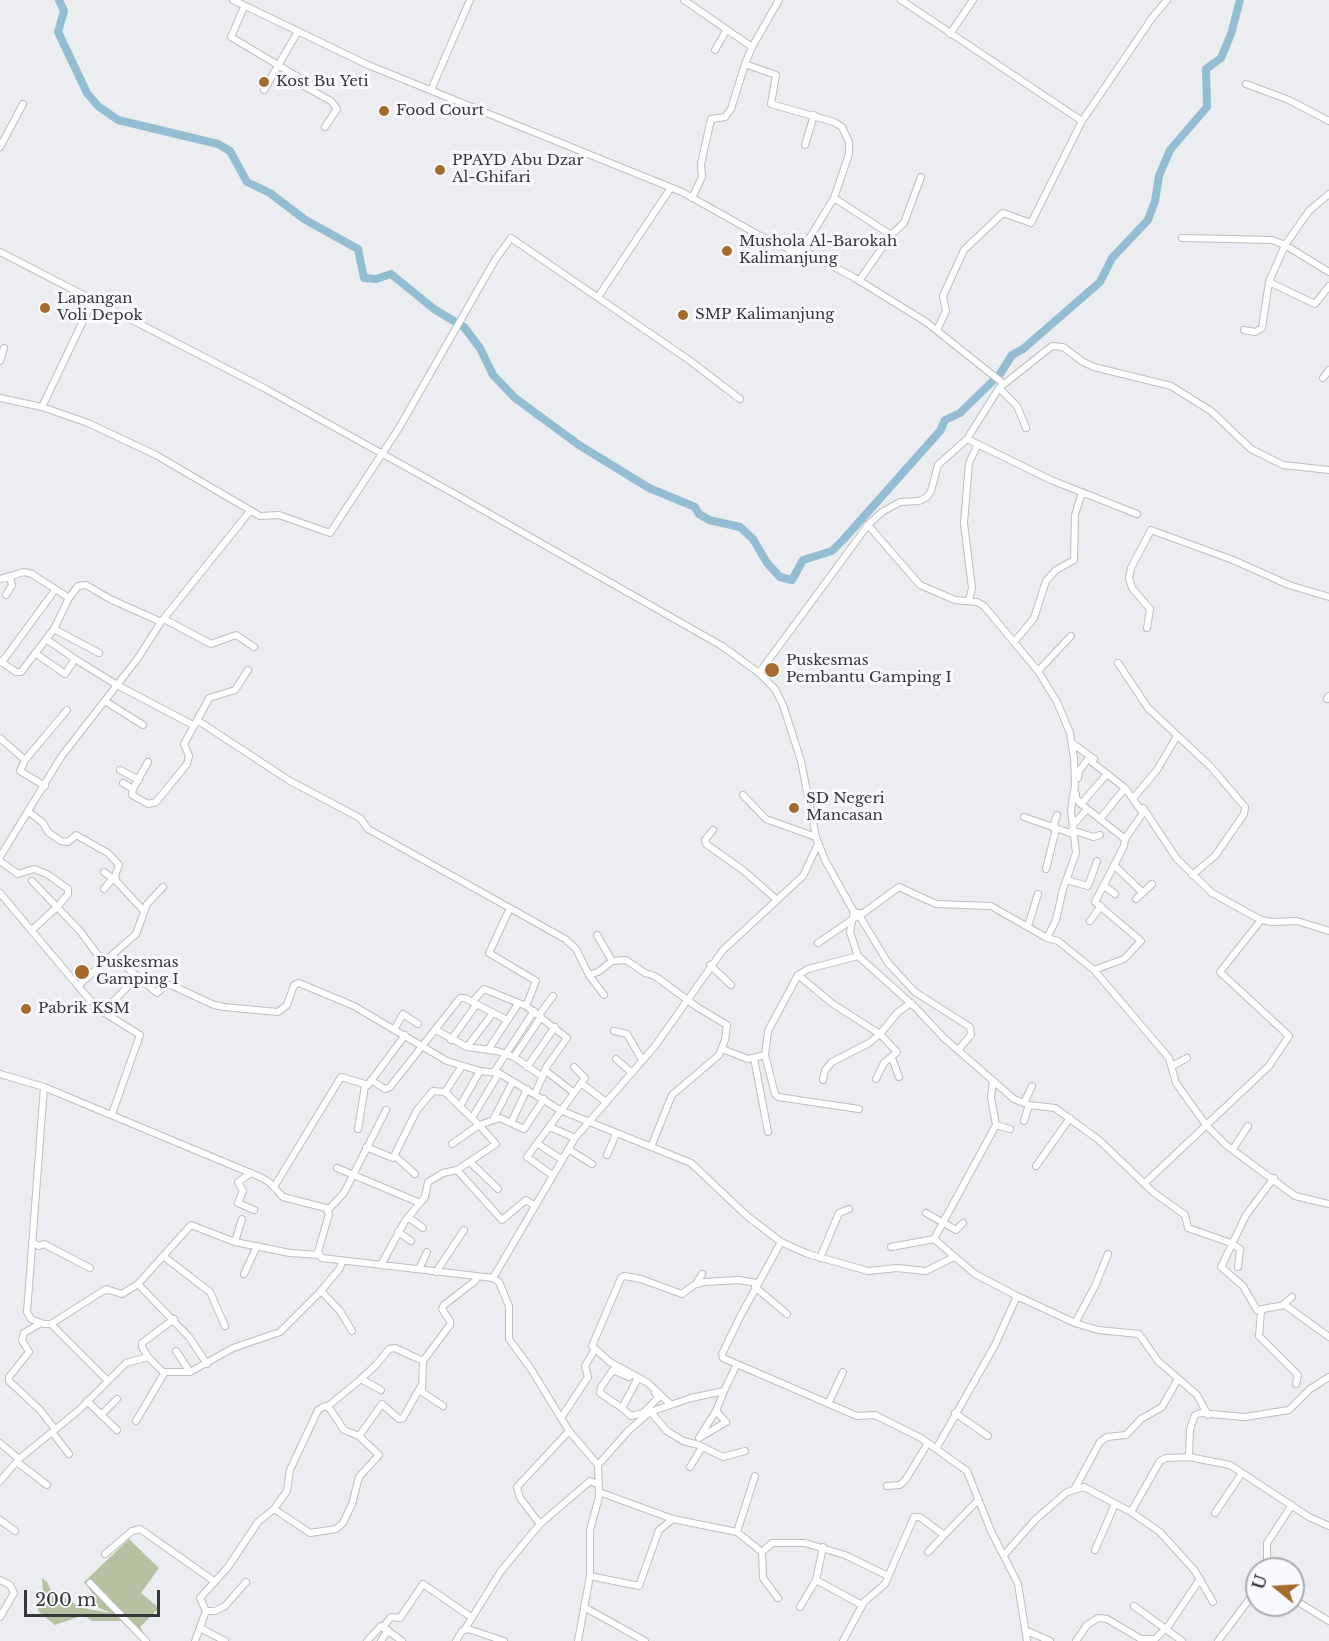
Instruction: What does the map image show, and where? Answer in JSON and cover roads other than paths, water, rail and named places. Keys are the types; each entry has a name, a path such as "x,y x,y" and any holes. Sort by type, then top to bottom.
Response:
{"street":[{"path":"233,0 297,33 692,198 794,254 802,250 834,198 849,154 849,142 838,125 814,115 774,107 771,101 776,75 746,64"},
{"path":"431,90 470,0"},
{"path":"684,0 752,47"},
{"path":"692,198 702,177 701,164 708,124 711,119 725,117 731,109 752,47 779,0"},
{"path":"901,0 1082,121"},
{"path":"950,34 973,0"},
{"path":"937,330 946,311 943,296 964,250 1003,213 1008,213 1024,223 1031,223 1082,121 1163,1"},
{"path":"244,7 231,37 303,80 304,86 331,101 337,108 325,127"},
{"path":"715,50 726,31"},
{"path":"264,90 297,33"},
{"path":"1246,84 1288,100 1329,121"},
{"path":"0,147 23,104"},
{"path":"805,145 814,115"},
{"path":"859,281 891,235 904,224 921,177"},
{"path":"598,297 670,189"},
{"path":"1244,330 1258,331 1264,325 1269,282 1285,245 1305,216 1328,197"},
{"path":"834,198 891,235"},
{"path":"0,398 42,407 88,423 138,446 260,516 279,515 318,531 333,532 460,318 511,238 706,372 740,399"},
{"path":"1182,238 1270,239 1285,245 1329,272"},
{"path":"802,250 859,281 937,330 996,378 1017,406 1026,428"},
{"path":"0,252 264,388 722,646 759,672 775,689 783,705 801,762 818,844 856,913 888,963 915,992 970,1027 971,1035 958,1050"},
{"path":"1269,282 1314,304 1326,296 1329,286"},
{"path":"42,407 93,300"},
{"path":"759,672 868,525 882,512 900,502 919,501 927,497 932,491 938,465 967,439 1001,386 1048,349 1060,346 1094,367 1171,386 1211,411 1251,449 1283,465 1329,470"},
{"path":"0,361 4,348"},
{"path":"1323,378 1329,370"},
{"path":"967,439 1082,492 1137,514"},
{"path":"969,601 972,588 964,523 969,463 978,444"},
{"path":"1014,642 1034,618 1046,581 1056,570 1074,560 1076,510 1082,492"},
{"path":"32,930 58,906 69,892 65,886 34,869 18,874 0,859 61,757 117,686 163,620 250,511"},
{"path":"868,525 920,585 955,600 969,601 984,606 1038,670 1057,702 1072,743 1075,784 1071,810 1076,852 1056,920 1047,938"},
{"path":"1147,628 1150,609 1132,588 1129,578 1131,568 1151,530 1233,560 1289,585 1329,597"},
{"path":"0,579 24,572 32,574 69,598"},
{"path":"6,595 12,585 10,577"},
{"path":"54,590 1,662 16,672 21,672 54,629 69,598 78,586 86,585 110,599 163,620 211,644 236,635 254,647"},
{"path":"54,629 99,653"},
{"path":"1038,670 1071,636"},
{"path":"46,639 117,686 195,723 290,781 360,818 371,831 565,939 576,949 589,975 604,994"},
{"path":"36,653 65,674 75,659"},
{"path":"1118,663 1148,708 1211,767 1245,810 1215,856 1192,875"},
{"path":"148,762 132,795 150,805 169,789 189,758 184,744 209,698 235,690 248,670"},
{"path":"105,701 143,725"},
{"path":"45,786 21,771 25,760 67,710"},
{"path":"1135,796 1157,770 1177,736"},
{"path":"0,738 25,760"},
{"path":"1072,743 1126,785 1157,832 1192,875 1212,893 1261,920 1297,921 1329,931"},
{"path":"1094,970 1124,960 1142,941 1095,902 1115,866 1125,839 1143,813 1125,788 1088,759 1079,771 1076,797 1125,839"},
{"path":"120,770 138,780"},
{"path":"1075,823 1107,774"},
{"path":"123,783 134,789"},
{"path":"1100,819 1125,788"},
{"path":"743,795 766,819 816,837"},
{"path":"29,812 43,823 48,832 61,841 68,842 76,836 108,853 119,865 114,878 104,889"},
{"path":"1046,869 1057,815"},
{"path":"1023,818 1093,837 1100,835"},
{"path":"713,830 705,840 706,844 744,871 777,900"},
{"path":"492,1278 575,1138 675,1020 710,965 803,876 818,844"},
{"path":"1066,880 1089,885 1097,861"},
{"path":"1115,866 1143,893"},
{"path":"104,872 114,878 143,910"},
{"path":"32,881 58,906 103,962"},
{"path":"1136,899 1152,884"},
{"path":"1104,886 1115,894"},
{"path":"78,986 138,930 143,910 163,887"},
{"path":"1238,1267 1242,1252 1231,1243 1188,1228 1186,1216 1144,1183 1099,1140 1051,1107 1027,1104 1014,1099 958,1050 911,1003 858,956 850,932 856,913 899,887 936,904 991,906 1047,938 1058,940 1094,970 1169,1058 1176,1083 1206,1125 1233,1149 1295,1196 1329,1204"},
{"path":"0,893 78,986 103,1012 140,1035 112,1114"},
{"path":"1028,926 1038,894"},
{"path":"1090,921 1101,906"},
{"path":"510,908 489,953 492,958 536,981 525,1006"},
{"path":"818,943 853,920"},
{"path":"1144,1183 1269,1066 1289,1036 1220,972 1261,920"},
{"path":"597,935 612,961"},
{"path":"112,955 158,993 169,984 214,1005 278,1012 287,1005 294,985 299,983 354,1006 395,1028 447,1061 480,1071 497,1073 560,1110 691,1163 747,1216 781,1242 820,1258 868,1271 897,1268 929,1270 954,1257"},
{"path":"858,956 808,969 798,975 768,1031 765,1055 778,1097 860,1109"},
{"path":"589,975 598,972 612,961 626,960 645,973 655,976 727,1024 722,1049 714,1060 672,1095 651,1147"},
{"path":"710,965 731,986"},
{"path":"798,975 833,1004 880,1034 896,1050 892,1058 884,1063 876,1079"},
{"path":"103,1012 138,977"},
{"path":"451,1040 484,989 538,1014 567,1038 535,1094"},
{"path":"472,1118 497,1073 504,1053 553,996"},
{"path":"371,1080 388,1088 460,998 507,1020"},
{"path":"823,1080 825,1070 832,1062 869,1043 880,1034 898,1012 911,1003"},
{"path":"488,1050 518,1004"},
{"path":"467,1047 493,1013"},
{"path":"395,1028 403,1014 418,1024"},
{"path":"514,1057 538,1014"},
{"path":"527,1066 555,1027"},
{"path":"436,1030 467,1047 504,1053 514,1057 573,1092"},
{"path":"614,1031 627,1034 642,1060"},
{"path":"357,1129 365,1086 405,1035"},
{"path":"722,1049 741,1057 754,1058 765,1055"},
{"path":"754,1058 768,1132"},
{"path":"892,1058 898,1077"},
{"path":"1172,1066 1187,1058"},
{"path":"616,1059 632,1073"},
{"path":"445,1092 462,1066"},
{"path":"552,1175 528,1159 585,1076 574,1067"},
{"path":"460,1106 480,1071"},
{"path":"0,1074 44,1087 112,1114 265,1179 283,1197 323,1206 328,1210"},
{"path":"274,1188 341,1077 365,1086"},
{"path":"452,1144 479,1125 494,1118 513,1081"},
{"path":"934,1239 996,1125 991,1098 993,1081"},
{"path":"581,1083 606,1102"},
{"path":"1024,1121 1032,1086"},
{"path":"44,1087 27,1311 31,1319 41,1323 51,1323 106,1289 121,1295 138,1284 192,1224 235,1242 306,1256 320,1255 342,1261 492,1278 502,1286 509,1306 509,1339 531,1369 569,1431 598,1465 599,1489 590,1530 590,1576 578,1641"},
{"path":"511,1123 526,1089"},
{"path":"366,1147 390,1158 395,1156 425,1098 434,1091 445,1092 496,1144 457,1170 443,1173 428,1182 425,1197 408,1216 381,1265"},
{"path":"494,1118 526,1129 544,1099"},
{"path":"320,1255 319,1248 328,1210 344,1193 386,1110"},
{"path":"1036,1166 1070,1118"},
{"path":"996,1125 1010,1129"},
{"path":"1233,1149 1248,1126"},
{"path":"550,1127 575,1138"},
{"path":"607,1155 616,1134"},
{"path":"538,1144 561,1159"},
{"path":"568,1149 592,1164"},
{"path":"395,1156 416,1174"},
{"path":"470,1162 498,1189"},
{"path":"337,1168 420,1203"},
{"path":"457,1170 502,1220 526,1200 535,1206"},
{"path":"249,1172 238,1182 243,1191 238,1203 254,1210"},
{"path":"1274,1178 1246,1215 1221,1267 1243,1286 1256,1309 1261,1311 1284,1304 1292,1297"},
{"path":"820,1258 839,1213 849,1209"},
{"path":"926,1213 956,1230 963,1222"},
{"path":"408,1216 423,1228"},
{"path":"235,1242 242,1220"},
{"path":"436,1272 464,1230"},
{"path":"398,1232 411,1241"},
{"path":"891,1247 934,1239"},
{"path":"934,1239 975,1274 1075,1323 1098,1330 1138,1333 1158,1361 1197,1395 1208,1415"},
{"path":"781,1242 756,1285 722,1354 723,1358 736,1366 857,1416 875,1415 928,1443 967,1471 978,1500 1018,1584 1027,1641"},
{"path":"33,1243 38,1246 44,1244 90,1268"},
{"path":"244,1274 257,1246"},
{"path":"419,1269 427,1252"},
{"path":"1075,1323 1095,1286 1108,1254"},
{"path":"163,1256 210,1292 225,1326"},
{"path":"174,1319 142,1343 142,1347 158,1368 165,1372 190,1372 233,1348 280,1332 321,1291 340,1268 342,1261"},
{"path":"671,1405 648,1383 610,1362 595,1349 593,1343 624,1276 641,1279 676,1293 687,1292 702,1274"},
{"path":"443,1406 423,1394 421,1386 423,1361 450,1325 442,1309 444,1305 477,1277"},
{"path":"696,1284 739,1280 756,1285 787,1314"},
{"path":"138,1284 174,1319 207,1364"},
{"path":"321,1291 340,1311 352,1330"},
{"path":"936,1449 995,1345 1017,1296"},
{"path":"1284,1304 1329,1337"},
{"path":"1261,1311 1259,1336 1298,1376 1296,1384"},
{"path":"41,1323 24,1333 22,1340 29,1352 9,1377 9,1381 40,1410 69,1454"},
{"path":"51,1323 107,1380"},
{"path":"195,1641 206,1611 200,1598 228,1567 258,1522 274,1509 287,1491 290,1470 318,1410 327,1407 361,1379 391,1348 423,1361"},
{"path":"561,1418 588,1377 585,1366 595,1349"},
{"path":"176,1351 190,1372"},
{"path":"0,1481 18,1461 126,1364 148,1357"},
{"path":"696,1441 716,1411 736,1366"},
{"path":"598,1465 647,1412 659,1397 650,1387 613,1370 604,1381 600,1393 633,1417 647,1412 671,1405 724,1391"},
{"path":"136,1421 165,1372"},
{"path":"828,1404 843,1372"},
{"path":"1189,1457 1190,1429 1196,1415 1200,1413 1245,1417 1289,1410 1310,1389 1329,1377"},
{"path":"361,1379 381,1390"},
{"path":"1004,1555 1035,1520 1075,1488 1100,1442 1107,1437 1126,1435 1141,1419 1162,1407 1178,1379"},
{"path":"622,1408 637,1380"},
{"path":"359,1436 382,1404 399,1419 403,1418 421,1386"},
{"path":"101,1415 117,1399"},
{"path":"87,1401 117,1430"},
{"path":"274,1509 310,1533 339,1527 352,1504 359,1477 379,1456 359,1436 344,1430 327,1407"},
{"path":"696,1441 726,1422 716,1411"},
{"path":"647,1412 673,1436 696,1441 723,1457 745,1451"},
{"path":"955,1413 988,1436"},
{"path":"540,1524 520,1498 517,1486 569,1431"},
{"path":"0,1443 47,1485"},
{"path":"887,1486 900,1485 906,1479 928,1443"},
{"path":"690,1467 702,1446"},
{"path":"1131,1512 1160,1461 1166,1458 1189,1457 1223,1463 1329,1526"},
{"path":"1215,1513 1242,1473"},
{"path":"737,1533 755,1476"},
{"path":"456,1641 501,1571 540,1524 590,1481 599,1489 673,1519 737,1533 762,1552"},
{"path":"1075,1488 1083,1487 1131,1512 1160,1532 1200,1579 1213,1602"},
{"path":"928,1552 978,1500"},
{"path":"1095,1550 1115,1504"},
{"path":"1267,1557 1267,1543 1292,1505"},
{"path":"843,1641 862,1605 880,1590 914,1517 920,1517 944,1535"},
{"path":"590,1576 639,1586 659,1530 673,1519"},
{"path":"0,1520 15,1531"},
{"path":"105,1554 132,1531 140,1528 214,1581"},
{"path":"778,1598 763,1578 762,1552 769,1545 802,1542 823,1547 888,1576"},
{"path":"800,1607 816,1580 823,1547"},
{"path":"1076,1641 1087,1625 1098,1618 1107,1619 1145,1641 1155,1638 1165,1630 1200,1579"},
{"path":"0,1580 10,1585 14,1593 0,1617"},
{"path":"816,1580 862,1605"},
{"path":"206,1611 215,1611 225,1606 246,1582"},
{"path":"90,1583 146,1641"},
{"path":"381,1641 391,1617 400,1618 423,1584 471,1617"},
{"path":"1218,1641 1245,1605"},
{"path":"1134,1606 1182,1641"},
{"path":"1305,1606 1329,1621"},
{"path":"584,1607 645,1641"},
{"path":"367,1641 378,1627 386,1629 402,1641"},
{"path":"200,1628 225,1641"},
{"path":"465,1629 504,1641"},
{"path":"1027,1631 1050,1641"}],"waterway":[{"path":"59,0 64,11 58,32 87,93 98,106 118,120 218,144 230,151 247,182 270,193 304,219 358,249 364,278 376,279 391,274 434,309 464,327 480,348 493,375 515,398 579,445 649,488 695,507 699,514 709,520 740,527 753,539 767,563 780,577 792,580 803,560 832,551 843,540 940,431 945,420 960,413 1000,374 1012,355 1023,349 1100,282 1112,258 1148,220 1155,201 1159,176 1170,150 1207,107 1206,69 1221,58 1231,34 1240,0"}],"place":[{"name":"Kost Bu Yeti","path":"264,82"},
{"name":"Food Court","path":"384,111"},
{"name":"PPAYD Abu Dzar Al-Ghifari","path":"440,170"},
{"name":"Mushola Al-Barokah Kalimanjung","path":"727,251"},
{"name":"Lapangan Voli Depok","path":"45,308"},
{"name":"SMP Kalimanjung","path":"683,315"},
{"name":"Puskesmas Pembantu Gamping I","path":"772,670"},
{"name":"SD Negeri Mancasan","path":"794,808"},
{"name":"Puskesmas Gamping I","path":"82,972"},
{"name":"Pabrik KSM","path":"26,1009"}]}
